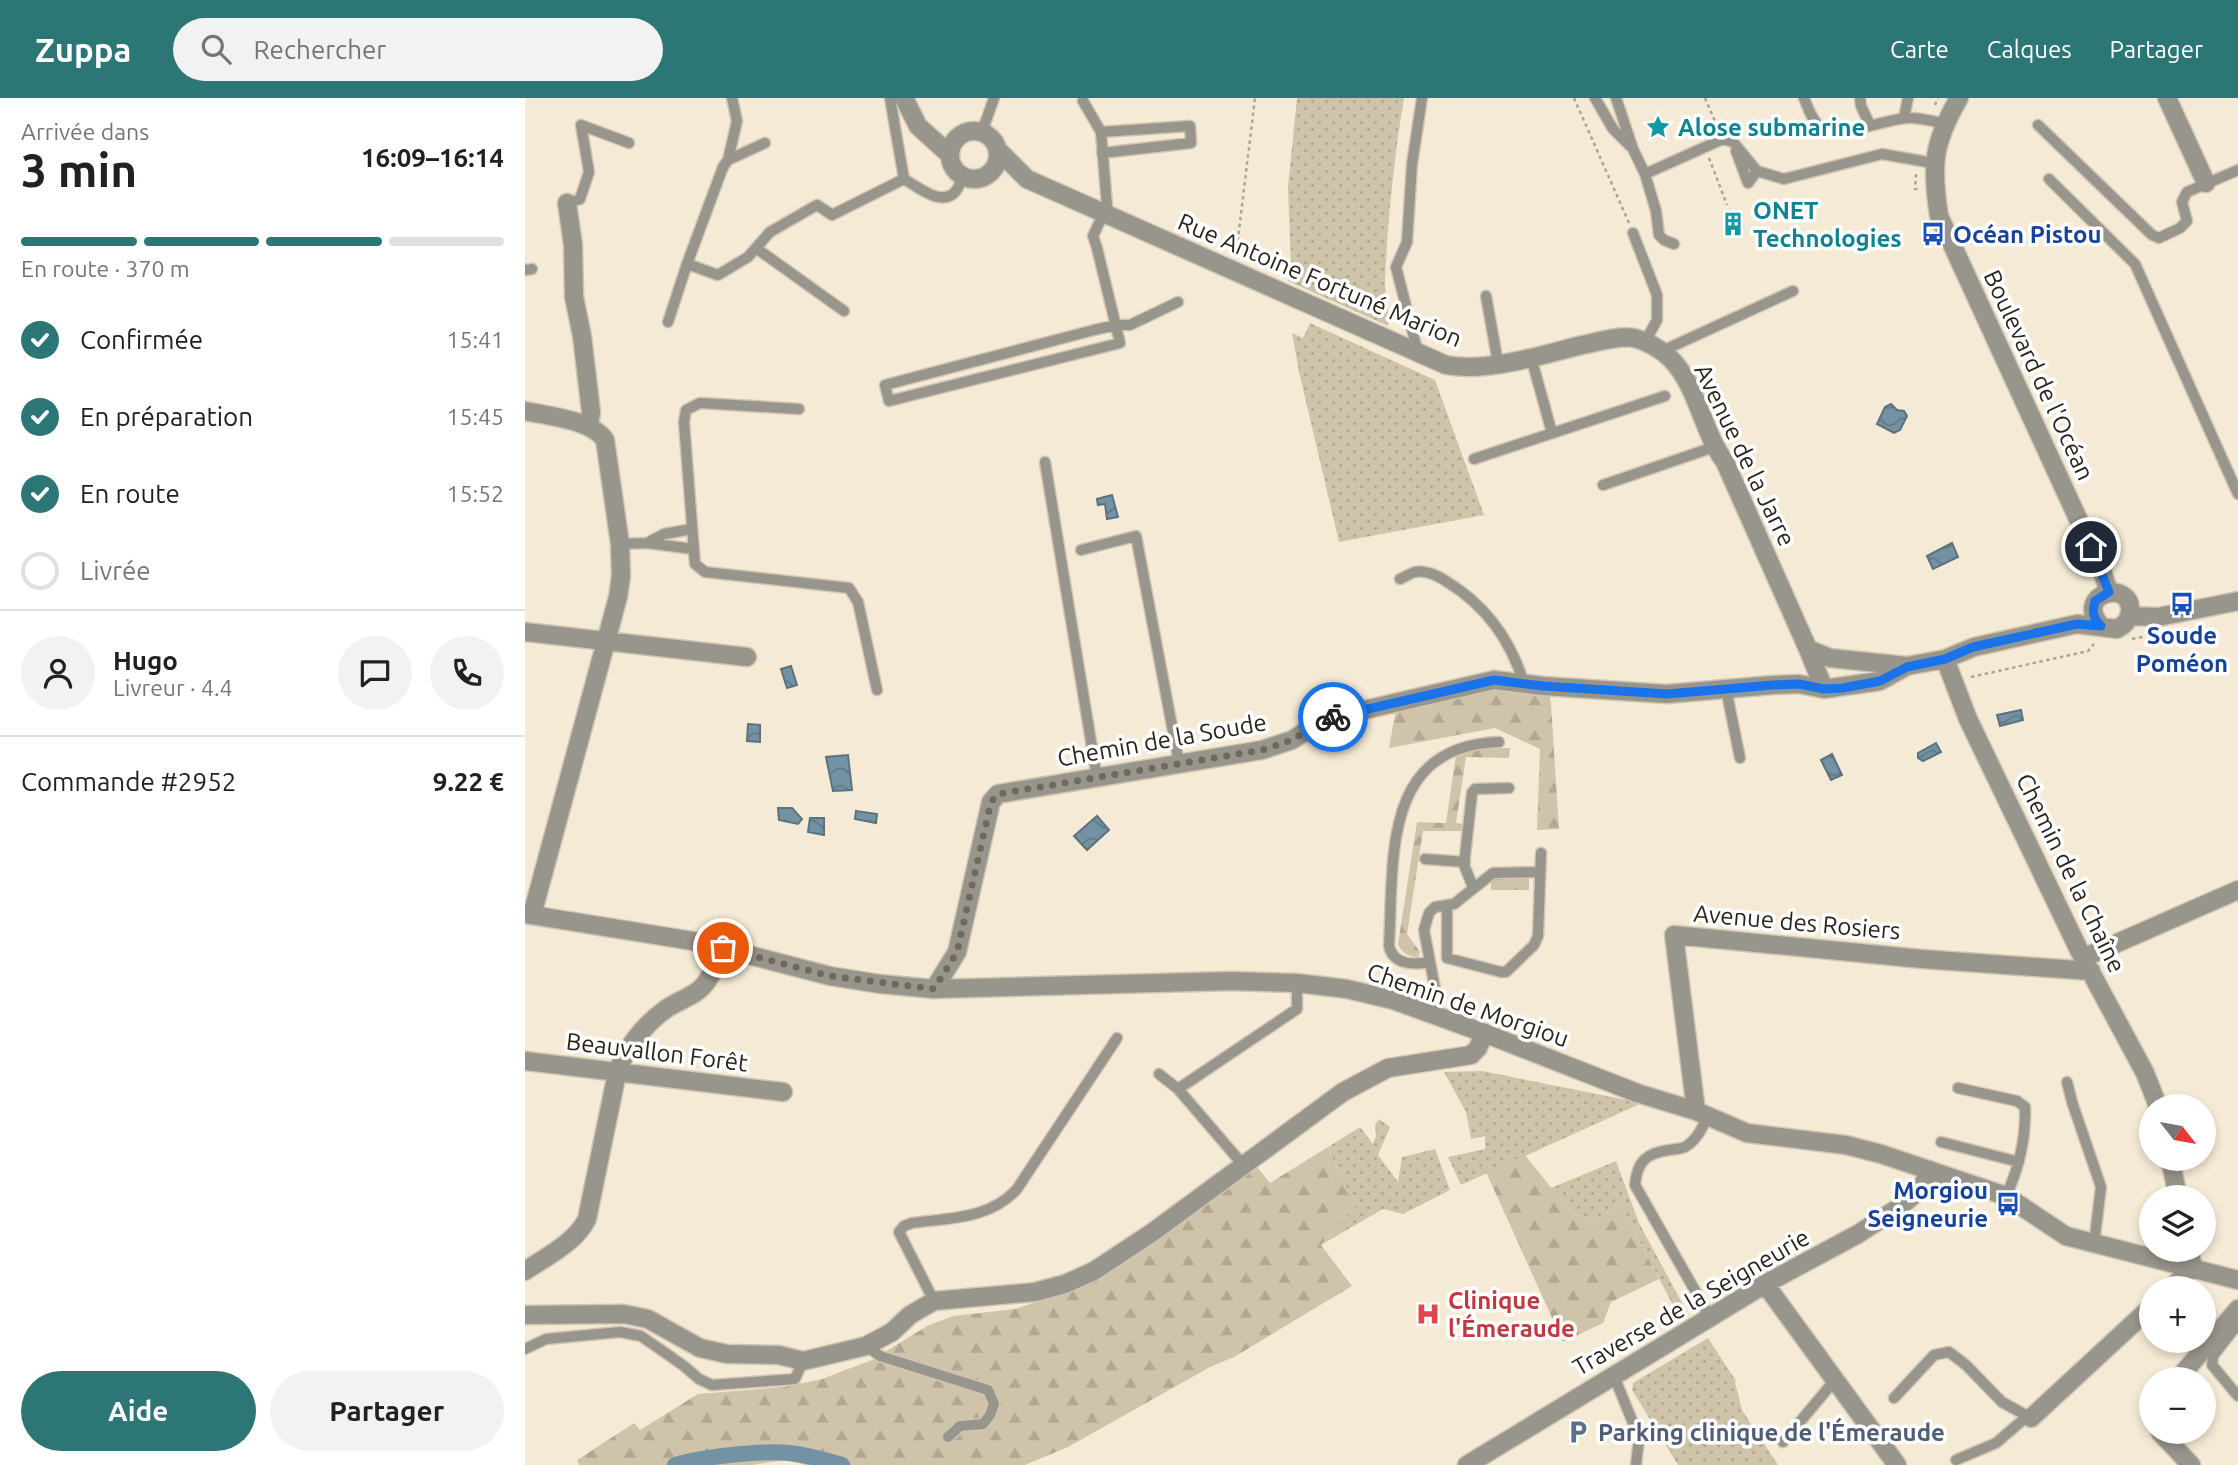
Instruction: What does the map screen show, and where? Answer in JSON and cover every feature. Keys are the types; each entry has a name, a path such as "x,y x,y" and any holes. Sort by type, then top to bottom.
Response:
{"street":[{"path":"904,98 918,126 934,141 952,148"},
{"name":"Boulevard de l'Océan","path":"1959,98 1945,124 1933,163 1939,216 2102,571 2109,592"},
{"path":"2167,98 2206,183"},
{"path":"982,132 990,136 998,150 996,166 978,179 963,176 956,171 952,148 963,134 982,132"},
{"name":"Rue Antoine Fortuné Marion","path":"998,150 1027,178 1446,365 1459,368 1531,358 1606,340 1633,338 1645,342"},
{"name":"Rue Antoine Fortuné Marion","path":"985,176 1027,178"},
{"path":"567,203 573,245 574,297 582,335 591,412 590,427"},
{"name":"Avenue de la Jarre","path":"1645,342 1662,351 1684,376 1714,447 1725,462 1824,689"},
{"path":"525,411 590,427 601,434 608,448 620,544 620,586 529,915"},
{"path":"1808,649 1830,658 1907,667 1945,659 1973,647 2077,624 2117,629 2123,626 2130,616 2130,606 2126,598 2109,592 2095,601 2095,619 2101,626"},
{"path":"2130,616 2158,617 2238,601"},
{"path":"2077,624 2093,609"},
{"path":"525,632 747,657"},
{"name":"Chemin de la Chaîne","path":"1945,659 1968,719 2153,1094"},
{"name":"Chemin de la Soude","path":"934,989 957,952 991,802 998,794 1262,750 1292,740 1325,719 1494,680 1667,694 1799,684 1824,689 1880,681 1907,667"},
{"path":"2087,964 2238,890"},
{"name":"Chemin de Morgiou","path":"529,915 699,942 830,976 934,989 1231,981 1297,983 1347,989 1430,1013 1637,1093 1702,1113 1747,1133 1846,1145 2006,1196 2066,1236 2094,1244 2139,1250"},
{"name":"Avenue des Rosiers","path":"1702,1113 1674,935 1922,958 2087,964"},
{"path":"525,1271 583,1228 617,1073 626,1053 639,1034 665,1010 699,990 717,963 723,948"},
{"path":"525,1315 638,1316 700,1348 727,1354 779,1355 803,1361 866,1346 892,1332 910,1315 934,1301 1003,1296 1065,1284 1094,1271 1244,1166 1343,1091 1388,1068 1471,1055 1478,1048 1484,1033"},
{"name":"Beauvallon Forêt","path":"525,1061 783,1092"},
{"name":"Traverse de la Seigneurie","path":"1467,1465 1765,1284 1858,1234 1898,1208 1922,1188 1929,1170"},
{"name":"Chemin de Morgiou","path":"2200,1262 2238,1280"},
{"path":"1765,1284 1897,1465"},
{"path":"2188,1367 2238,1309"},
{"path":"2031,1418 2139,1318"},
{"path":"2171,1444 2191,1465"}],"lane":[{"path":"668,321 723,167 728,160 737,121 732,98"},
{"path":"890,98 904,179"},
{"path":"982,132 995,98"},
{"path":"1418,354 1396,267 1406,242 1412,164 1422,98"},
{"path":"1595,98 1613,129 1633,149"},
{"path":"1616,98 1633,149 1645,174 1656,211 1659,235 1674,244"},
{"path":"1804,98 1813,118 1822,128 1842,131 1903,118 1945,124"},
{"path":"1860,98 1870,125"},
{"path":"1903,118 1908,98"},
{"path":"1083,101 1101,132 1107,206 1093,236 1116,325 1120,343 890,401 885,385 1116,325 1130,326 1178,302"},
{"path":"567,203 580,199 589,172 581,125 629,143"},
{"path":"1101,132 1189,125 1191,144 1102,153"},
{"path":"2038,125 2152,235 2159,238 2180,228 2187,220 2182,201 2187,192 2238,170"},
{"path":"1645,174 1728,140 1757,171 1784,179 1882,154 1933,163"},
{"path":"728,160 765,143"},
{"path":"904,179 937,197 945,198 956,192 963,176"},
{"path":"687,264 718,275 731,270 757,248 770,232 817,205 832,215 904,179"},
{"path":"2049,179 2135,264 2238,494"},
{"path":"1633,233 1657,295 1657,320 1645,342"},
{"path":"757,248 844,311"},
{"path":"1662,351 1793,291"},
{"path":"1486,296 1498,363"},
{"path":"1032,346 1037,362"},
{"path":"1531,358 1552,433"},
{"path":"958,366 963,382"},
{"path":"1474,459 1665,396"},
{"path":"799,410 700,403 686,410 684,422 695,564 705,572 849,588 858,602 877,690"},
{"path":"1603,485 1714,447"},
{"path":"1045,462 1097,778"},
{"path":"647,543 664,534 692,529"},
{"path":"1081,550 1136,536 1179,763"},
{"path":"620,544 647,543 693,548"},
{"path":"1400,579 1415,572 1437,576 1470,597 1485,612 1505,640 1524,684"},
{"path":"1725,689 1740,758"},
{"path":"1429,962 1410,964 1395,958 1389,946 1399,822 1408,796 1425,769 1449,752 1462,747 1499,742"},
{"path":"1473,887 1465,871 1465,862 1473,790 1509,788"},
{"path":"1447,905 1447,958 1506,972 1537,941 1541,853"},
{"path":"1425,859 1465,862"},
{"path":"1430,1013 1435,988 1424,930 1425,921 1435,907 1454,904 1493,873 1541,872"},
{"path":"1178,1089 1297,1009 1297,983"},
{"path":"934,1301 899,1232 912,1223 981,1214 1006,1201 1017,1189 1117,1038"},
{"path":"1159,1073 1178,1089 1244,1166"},
{"path":"2067,1082 2101,1187 2094,1244"},
{"path":"1958,1088 2017,1101 2025,1107 2019,1162 2006,1196"},
{"path":"1702,1113 1699,1135 1684,1147 1663,1151 1644,1159 1636,1169 1635,1185 1710,1317"},
{"path":"1941,1142 2019,1162"},
{"path":"2238,1324 2213,1356 2212,1365 2238,1396"},
{"path":"525,1349 546,1339 579,1335 620,1332 641,1336 699,1379 712,1385 796,1379 803,1361"},
{"path":"866,1346 880,1356 988,1390 994,1404 991,1415 982,1424 960,1426 948,1437"},
{"path":"1894,1398 1934,1355 1949,1352 1966,1365 2002,1402 2031,1418"},
{"path":"1613,1376 1639,1438 1636,1465"},
{"path":"1783,1442 1835,1380"},
{"path":"1956,1460 1996,1443 2024,1419 2031,1418"}],"path":[{"path":"1234,272 1255,98"},
{"path":"1574,98 1633,233"},
{"path":"1705,98 1728,140"},
{"path":"1705,148 1727,205"},
{"path":"1961,680 2088,651 2093,644"}],"green space":[{"path":"1297,98 1404,98 1388,233 1385,284 1388,326 1288,281 1291,266 1288,187"},
{"path":"1310,323 1435,380 1484,515 1339,542 1292,333 1303,338"},
{"path":"1493,686 1549,693 1559,829 1537,830 1540,749 1495,728 1389,748 1396,709"},
{"path":"1466,748 1510,748 1509,758 1466,757 1456,823 1462,824 1462,831 1423,831 1407,934 1420,952 1418,957 1411,956 1403,952 1398,944 1417,822 1446,823 1456,755"},
{"path":"1529,875 1529,890 1491,890 1491,877"},
{"path":"1482,1071 1642,1103 1461,1185 1448,1157 1485,1149 1485,1136 1471,1139 1466,1112 1444,1072"},
{"path":"1379,1119 1390,1127 1378,1155 1398,1182 1402,1157 1435,1149 1450,1190 1403,1214 1383,1209 1321,1245 1358,1203 1343,1183 1328,1147 1360,1127 1373,1144 1376,1136 1375,1125"},
{"path":"1328,1147 1343,1183 1358,1203 1321,1245 1352,1286 1234,1357 1210,1367 1068,1447 1025,1465 806,1465 787,1460 752,1465 579,1465 577,1460 634,1423 640,1430 698,1394 784,1387 822,1379 872,1360 927,1326 953,1316 1015,1309 1068,1291 1126,1258 1257,1167 1270,1183"},
{"path":"1525,1155 1572,1214 1594,1220 1621,1205 1659,1279 1611,1302 1603,1323 1563,1342 1486,1172"},
{"path":"1616,1161 1639,1223 1689,1316 1681,1321 1621,1205 1594,1220 1572,1214 1551,1188"},
{"path":"1708,1338 1736,1381 1742,1410 1778,1465 1678,1465 1632,1390 1633,1383"}],"water":[{"path":"1891,404 1897,410 1904,411 1907,416 1900,430 1894,433 1877,424 1885,407"},
{"path":"1112,495 1118,517 1107,519 1105,504 1098,505 1097,499"},
{"path":"1952,543 1958,557 1933,569 1927,556"},
{"path":"791,666 797,685 787,688 781,669"},
{"path":"2021,710 2023,720 2000,726 1997,715"},
{"path":"748,724 760,725 760,742 747,741"},
{"path":"1936,743 1941,752 1923,761 1918,758 1918,753"},
{"path":"1832,754 1842,775 1831,780 1821,760"},
{"path":"848,755 852,790 833,791 826,757"},
{"path":"778,808 792,808 802,819 798,824 779,820"},
{"path":"856,811 877,814 876,823 855,819"},
{"path":"1097,816 1109,830 1087,850 1074,836"},
{"path":"810,818 824,818 824,835 808,832"}],"waterway":[{"path":"675,1465 715,1457 778,1452 842,1465"}],"way so far":[{"path":"723,948 830,976 934,989 957,952 991,802 998,794 1262,750 1292,740 1325,719 1333,717"}],"place":[{"name":"Alose submarine","path":"1658,127"},
{"name":"ONET Technologies","path":"1733,224"},
{"name":"Océan Pistou","path":"1933,234"},
{"name":"Soude Poméon","path":"2182,604"},
{"name":"Morgiou Seigneurie","path":"2008,1204"},
{"name":"Clinique l'Émeraude","path":"1428,1314"},
{"name":"Parking clinique de l'Émeraude","path":"1578,1432"}],"route":[{"path":"1333,717 1494,680 1667,694 1799,684 1824,689 1843,688 1880,681 1907,667 1945,659 1973,647 2077,624 2101,626 2095,619 2093,609 2095,601 2109,592 2091,547"}]}
